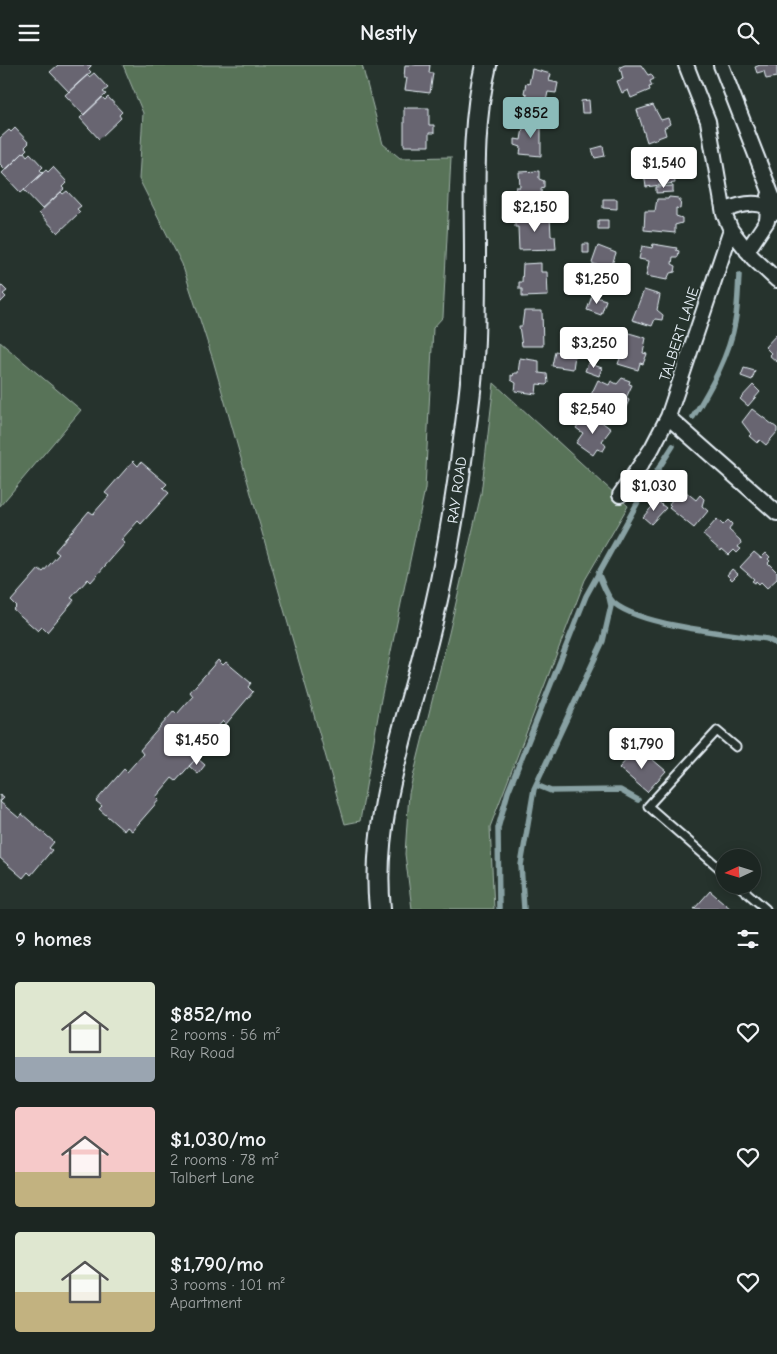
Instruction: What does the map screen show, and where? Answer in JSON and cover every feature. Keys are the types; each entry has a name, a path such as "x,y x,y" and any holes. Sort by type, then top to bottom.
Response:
{"street":[{"name":"RAY ROAD","path":"380,909 377,884 378,849 385,809 423,658 448,543 463,447 474,341 474,147 478,108 486,65"},
{"path":"686,65 708,121 724,212 731,230 747,251 777,280"},
{"path":"721,65 768,185 774,210 747,251"},
{"path":"724,212 738,205 752,203 774,210"},
{"name":"TALBERT LANE","path":"620,495 652,448 668,417 731,230"},
{"path":"668,417 777,513"}],"lane":[{"path":"716,865 648,806 716,731 736,747"},
{"path":"748,894 766,909"}],"green space":[{"path":"123,65 362,65 383,144 400,158 451,157 443,317 433,328 425,489 381,699 360,821 345,824 213,360 182,264 139,179 143,113"},
{"path":"0,342 81,410 0,506"},
{"path":"494,383 628,506 585,580 490,827 494,909 412,909 405,854 409,793 481,494"}],"building":[{"path":"58,65 91,65 88,69 91,72 69,92 50,72"},
{"path":"405,65 430,65 429,73 433,73 430,93 405,90 407,78 404,78"},
{"path":"625,65 641,65 648,75 651,74 654,79 650,81 652,86 649,87 650,90 631,98 628,90 622,93 617,81 623,79 620,67"},
{"path":"760,65 777,65 777,77 766,79 764,71 757,73 755,67"},
{"path":"532,69 551,74 549,81 558,83 556,93 548,92 545,106 525,101 527,94 524,93 526,83 529,84"},
{"path":"94,73 108,88 103,92 106,94 84,115 65,95 87,75 89,77"},
{"path":"102,97 105,100 108,97 122,112 119,115 121,118 99,139 80,118"},
{"path":"589,100 590,113 582,113 581,101"},
{"path":"653,105 661,120 668,118 670,124 664,128 666,135 647,142 637,110"},
{"path":"404,108 429,108 429,125 434,125 434,133 429,133 429,146 404,146"},
{"path":"524,122 541,123 541,156 520,154 521,147 515,145 515,139 521,140"},
{"path":"15,128 29,143 25,147 27,149 6,170 0,164 0,138 9,130 11,132"},
{"path":"603,146 605,156 595,158 592,149"},
{"path":"668,150 673,167 679,166 680,172 674,173 675,183 646,187 644,173 653,172 651,152"},
{"path":"24,152 27,156 30,153 43,167 40,170 43,173 21,193 2,173"},
{"path":"53,167 67,182 62,187 64,189 42,209 24,190 46,170 48,172"},
{"path":"539,171 539,179 544,181 544,187 541,188 542,204 521,205 520,197 514,195 516,187 520,187 519,172"},
{"path":"673,186 673,192 656,193 656,187"},
{"path":"67,191 81,206 77,209 80,212 58,233 39,213 61,192 63,194"},
{"path":"669,197 681,200 680,209 676,208 676,216 682,218 682,223 675,225 675,233 644,230 645,211 655,211 657,199 668,199"},
{"path":"603,199 617,199 617,209 603,208"},
{"path":"550,216 551,236 555,236 556,249 519,250 518,227 515,227 515,218"},
{"path":"598,220 608,220 608,229 598,229"},
{"path":"583,244 589,244 589,253 583,253"},
{"path":"653,244 677,248 676,250 679,251 678,257 673,257 672,264 676,266 675,272 670,273 667,280 646,276 649,261 639,259 642,246 652,248"},
{"path":"598,246 616,253 610,270 592,263"},
{"path":"541,263 541,272 547,272 548,296 522,297 522,289 519,289 519,282 522,282 523,264"},
{"path":"0,284 7,291 3,294 6,297 0,303"},
{"path":"644,290 660,295 657,310 663,315 662,320 655,319 652,326 632,320"},
{"path":"592,296 606,300 601,315 587,310"},
{"path":"524,311 542,311 543,346 522,346 519,326 522,326"},
{"path":"629,333 646,338 643,353 647,354 643,364 640,363 638,370 618,364"},
{"path":"777,334 777,362 769,355 771,353 765,347"},
{"path":"555,351 575,355 573,369 552,366"},
{"path":"520,358 539,361 539,373 547,374 548,383 546,385 537,384 536,394 515,391 516,383 511,380 511,375 513,376 514,373 518,373"},
{"path":"588,363 602,368 599,376 585,371"},
{"path":"744,368 755,371 752,380 741,376"},
{"path":"622,378 630,381 629,384 632,385 626,398 629,400 626,407 622,405 618,412 589,399 598,380 609,385 611,381 617,384"},
{"path":"753,385 760,392 748,406 740,399"},
{"path":"752,409 777,428 777,432 766,445 760,440 757,443 749,436 751,434 742,422"},
{"path":"595,417 611,429 602,441 606,446 603,451 597,449 593,455 576,443 583,433 576,428 582,419 589,425"},
{"path":"133,461 138,466 141,462 167,484 163,488 169,493 141,524 138,521 121,540 125,543 91,582 88,579 71,598 74,600 47,632 42,627 38,631 13,609 16,606 11,601 39,569 43,572 59,554 55,551 89,511 93,514 109,496 105,493"},
{"path":"681,488 696,500 700,495 704,499 702,506 708,511 694,528 669,508 671,506 669,504"},
{"path":"657,501 666,508 651,524 643,517"},
{"path":"717,519 723,525 728,520 732,524 729,530 741,543 738,547 741,549 737,553 734,550 729,555 722,549 721,551 703,535"},
{"path":"754,552 761,558 766,553 770,557 768,563 777,572 777,579 767,588 761,582 759,584 756,581 755,583 752,581 754,579 740,567"},
{"path":"732,569 738,574 732,580 727,575"},
{"path":"218,660 223,665 226,662 251,683 248,687 253,692 226,724 223,721 206,740 210,743 176,781 172,778 156,797 159,800 132,831 127,827 124,831 99,809 102,806 96,801 124,769 127,772 143,754 140,750 174,711 177,714 193,696 190,692"},
{"path":"638,747 666,771 647,792 619,768"},
{"path":"197,758 205,765 198,774 189,766"},
{"path":"0,802 19,818 22,814 54,842 49,848 52,850 31,875 28,872 23,878 0,858"},
{"path":"710,891 731,909 694,909"}],"waterway":[{"path":"693,417 713,383 732,335 738,299 739,275"},
{"path":"499,909 498,828 508,792 586,596 644,491 673,446"},
{"path":"598,573 611,600 627,611 645,618 687,628 767,639 777,644"},
{"path":"524,909 521,865 534,789 603,641 611,606 609,597"},
{"path":"536,785 551,791 620,790 638,800"}]}
